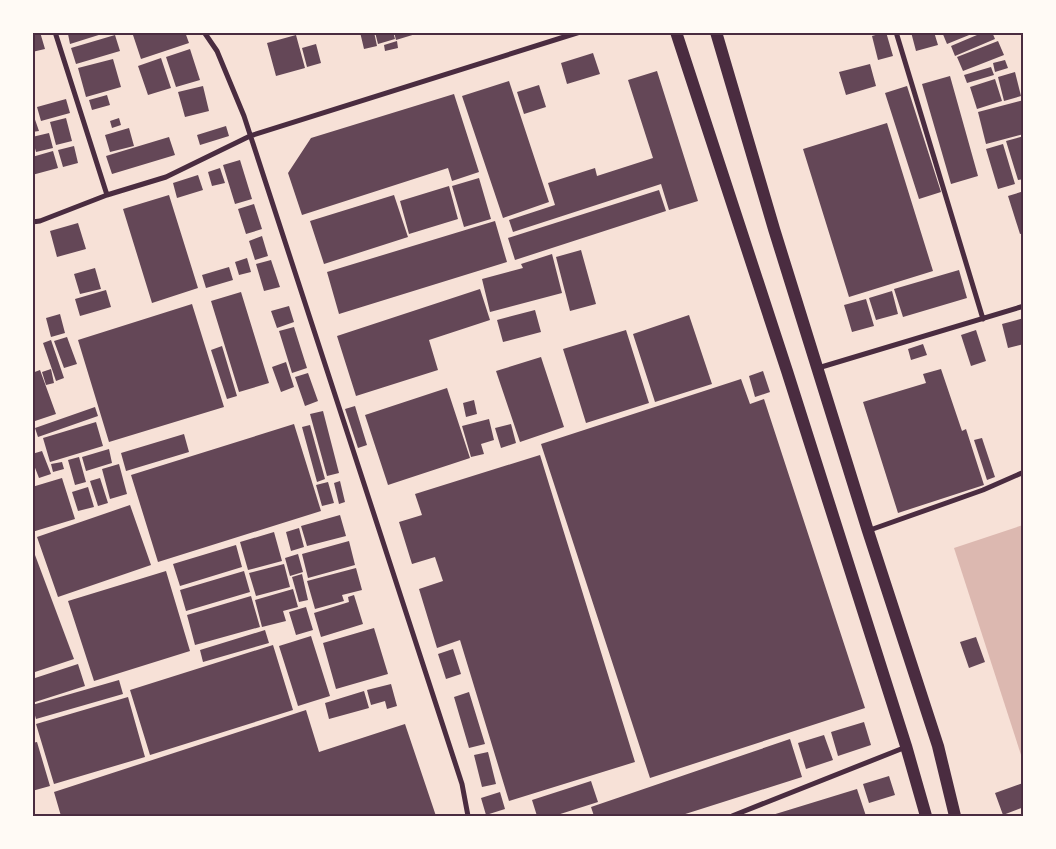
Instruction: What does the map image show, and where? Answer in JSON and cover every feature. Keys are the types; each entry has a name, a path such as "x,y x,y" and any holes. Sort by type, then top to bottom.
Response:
{"main road":[{"path":"676,32 784,362 906,746 926,816"},
{"path":"716,32 817,368 938,746 955,816"}],"street":[{"path":"55,32 107,195"},
{"path":"32,222 40,221 107,195 166,176 250,136 580,32"},
{"path":"896,32 983,319"},
{"path":"204,33 217,51 244,116 462,784 468,816"},
{"path":"817,368 1024,306"},
{"path":"868,531 983,490 1024,472"},
{"path":"732,816 906,746"}],"shaded area":[{"path":"1024,525 1023,761 954,548"}],"building":[{"path":"32,32 40,32 45,49 32,52"},
{"path":"72,32 105,33 70,44 68,34"},
{"path":"132,32 185,32 189,43 141,59"},
{"path":"360,32 374,32 377,46 364,49"},
{"path":"375,32 393,32 395,39 378,44"},
{"path":"394,32 419,32 419,33 396,40"},
{"path":"886,32 893,56 878,60 872,36"},
{"path":"911,32 934,32 938,45 916,51"},
{"path":"942,32 974,32 974,33 947,44"},
{"path":"984,32 992,32 995,39 955,56 951,46"},
{"path":"115,35 120,51 76,64 71,48"},
{"path":"296,35 305,68 276,76 267,43"},
{"path":"397,41 398,48 385,51 384,45"},
{"path":"998,41 1004,55 963,71 957,57"},
{"path":"316,44 321,63 307,67 302,48"},
{"path":"190,49 200,80 176,87 166,57"},
{"path":"593,53 600,74 567,84 561,63"},
{"path":"161,58 171,88 148,95 138,66"},
{"path":"113,59 121,87 86,97 78,68"},
{"path":"1005,60 1008,68 995,72 993,63"},
{"path":"870,64 876,86 846,95 839,72"},
{"path":"991,67 994,75 967,83 964,75"},
{"path":"657,71 698,201 669,210 661,184 513,232 509,220 555,205 548,183 595,168 597,176 653,158 628,80"},
{"path":"1015,72 1021,96 1004,101 998,77"},
{"path":"950,76 978,176 951,184 922,84"},
{"path":"995,79 1002,101 977,109 970,87"},
{"path":"509,81 549,202 503,218 462,96"},
{"path":"539,85 546,107 524,114 517,92"},
{"path":"203,86 209,111 185,117 178,92"},
{"path":"907,86 941,192 919,199 885,93"},
{"path":"454,94 479,172 452,181 448,168 302,215 288,173 311,138"},
{"path":"107,95 110,105 92,110 89,100"},
{"path":"66,99 70,113 41,121 37,107"},
{"path":"1024,100 1024,134 986,144 978,112"},
{"path":"32,111 39,131 32,132"},
{"path":"66,118 72,141 56,145 50,122"},
{"path":"119,118 121,125 112,128 110,121"},
{"path":"887,123 933,271 849,297 803,149"},
{"path":"226,126 229,136 200,145 197,135"},
{"path":"129,128 134,146 110,152 105,135"},
{"path":"49,133 53,148 36,152 32,137"},
{"path":"1024,136 1024,179 1018,180 1006,141"},
{"path":"169,137 175,155 112,174 106,156"},
{"path":"1003,144 1015,184 998,189 986,149"},
{"path":"74,146 78,163 63,167 58,150"},
{"path":"53,151 58,168 32,175 32,157"},
{"path":"240,160 252,199 235,204 223,165"},
{"path":"220,168 225,183 212,186 208,172"},
{"path":"198,175 203,190 177,198 173,183"},
{"path":"479,178 491,219 464,227 452,186"},
{"path":"449,186 458,219 409,234 400,201"},
{"path":"659,190 666,211 515,260 508,238"},
{"path":"1024,191 1024,233 1020,234 1008,196"},
{"path":"169,195 198,288 152,303 123,209"},
{"path":"394,195 408,237 324,264 310,221"},
{"path":"254,204 262,229 246,234 238,209"},
{"path":"495,221 507,262 339,314 327,272"},
{"path":"78,223 86,249 57,257 50,231"},
{"path":"262,236 268,256 255,260 249,241"},
{"path":"581,250 596,304 570,311 556,257"},
{"path":"552,254 562,293 490,312 482,279 523,268 521,264"},
{"path":"247,258 251,272 239,275 235,262"},
{"path":"271,260 280,287 264,291 256,264"},
{"path":"229,267 233,280 206,288 202,275"},
{"path":"95,268 101,289 80,294 74,274"},
{"path":"959,270 967,298 903,317 894,289"},
{"path":"480,289 490,320 429,340 438,370 356,396 337,336"},
{"path":"106,290 111,307 80,316 75,299"},
{"path":"892,291 898,314 876,320 869,298"},
{"path":"241,292 269,383 239,392 211,301"},
{"path":"866,299 874,326 852,332 844,305"},
{"path":"192,304 224,407 109,442 78,340"},
{"path":"289,306 294,322 277,328 271,311"},
{"path":"535,310 541,332 503,342 497,320"},
{"path":"60,314 65,333 51,337 46,318"},
{"path":"689,315 712,384 655,402 633,334"},
{"path":"1024,318 1024,344 1008,348 1002,324"},
{"path":"294,327 307,368 292,373 279,331"},
{"path":"626,330 649,403 586,423 563,349"},
{"path":"976,330 986,361 971,366 961,335"},
{"path":"67,337 77,364 64,368 54,341"},
{"path":"51,340 64,378 56,381 43,343"},
{"path":"923,344 927,355 911,360 908,349"},
{"path":"222,346 237,396 227,399 211,350"},
{"path":"541,357 564,427 520,442 496,371"},
{"path":"286,362 294,387 281,392 272,367"},
{"path":"51,369 54,383 46,385 42,372"},
{"path":"941,369 962,431 966,429 984,485 898,513 863,402 926,383 923,374"},
{"path":"40,370 56,414 32,422 32,373"},
{"path":"763,371 770,392 755,397 749,376"},
{"path":"308,373 318,401 305,406 295,377"},
{"path":"741,379 750,404 764,399 865,708 650,778 541,444"},
{"path":"447,388 470,458 388,485 365,415"},
{"path":"474,400 477,414 466,417 463,403"},
{"path":"355,406 367,445 358,448 345,409"},
{"path":"95,407 98,416 38,437 35,428"},
{"path":"323,411 339,473 327,476 310,414"},
{"path":"489,419 494,440 481,444 484,454 471,457 462,426"},
{"path":"96,422 103,446 50,462 43,438"},
{"path":"294,424 321,511 158,562 131,475"},
{"path":"511,424 516,443 501,448 495,428"},
{"path":"310,425 325,479 317,482 302,427"},
{"path":"184,434 189,452 126,471 121,453"},
{"path":"982,438 995,477 987,480 974,440"},
{"path":"109,449 112,463 86,471 82,457"},
{"path":"42,451 51,474 39,478 32,460 32,454"},
{"path":"540,455 635,762 509,801 460,640 437,648 419,589 443,581 435,557 412,564 399,522 422,515 415,494"},
{"path":"79,457 86,482 75,485 68,460"},
{"path":"62,462 64,469 53,472 51,464"},
{"path":"119,464 127,494 110,499 102,469"},
{"path":"62,478 75,519 32,532 32,487"},
{"path":"100,478 108,503 98,506 90,481"},
{"path":"340,481 345,502 339,504 334,483"},
{"path":"328,482 334,503 322,506 316,485"},
{"path":"88,487 94,507 78,511 72,492"},
{"path":"130,505 151,565 58,597 37,537"},
{"path":"340,515 346,536 307,546 301,526"},
{"path":"299,528 304,547 291,551 286,532"},
{"path":"274,532 282,561 248,570 240,542"},
{"path":"349,541 355,565 308,578 302,554"},
{"path":"236,545 242,567 180,586 173,564"},
{"path":"32,547 74,659 32,673"},
{"path":"298,554 303,572 290,576 285,558"},
{"path":"284,564 290,587 256,596 249,573"},
{"path":"356,568 362,590 342,595 344,601 315,609 307,581"},
{"path":"166,571 190,651 94,681 68,601"},
{"path":"244,571 250,592 186,611 180,590"},
{"path":"302,574 308,600 299,602 292,577"},
{"path":"293,589 298,607 283,611 286,621 262,627 255,600"},
{"path":"354,595 363,624 321,637 314,613 349,602 348,597"},
{"path":"251,596 260,627 195,645 187,615"},
{"path":"306,607 313,630 296,635 289,612"},
{"path":"374,628 388,674 336,689 323,643"},
{"path":"265,630 269,643 203,662 200,650"},
{"path":"311,636 330,696 298,706 279,646"},
{"path":"976,637 985,662 969,668 960,642"},
{"path":"273,645 293,710 150,755 130,690"},
{"path":"453,649 461,674 446,679 438,654"},
{"path":"78,664 85,686 32,703 32,679"},
{"path":"119,680 123,694 36,719 32,705"},
{"path":"391,684 397,706 387,709 385,701 371,705 367,690"},
{"path":"364,691 369,708 329,719 325,703"},
{"path":"469,692 485,744 469,748 454,697"},
{"path":"128,697 145,757 54,784 36,724"},
{"path":"306,710 319,752 405,724 436,816 61,816 54,792"},
{"path":"864,722 871,745 838,756 831,732"},
{"path":"824,735 833,760 806,769 798,743"},
{"path":"790,739 802,777 679,816 594,816 591,807"},
{"path":"37,742 50,786 32,791 32,743"},
{"path":"488,752 496,784 482,787 474,755"},
{"path":"889,776 895,795 869,803 863,784"},
{"path":"591,781 598,802 554,816 537,816 532,800"},
{"path":"1023,783 1024,807 1003,815 995,793"},
{"path":"857,789 866,816 769,816"},
{"path":"500,792 505,809 486,815 481,798"}]}
